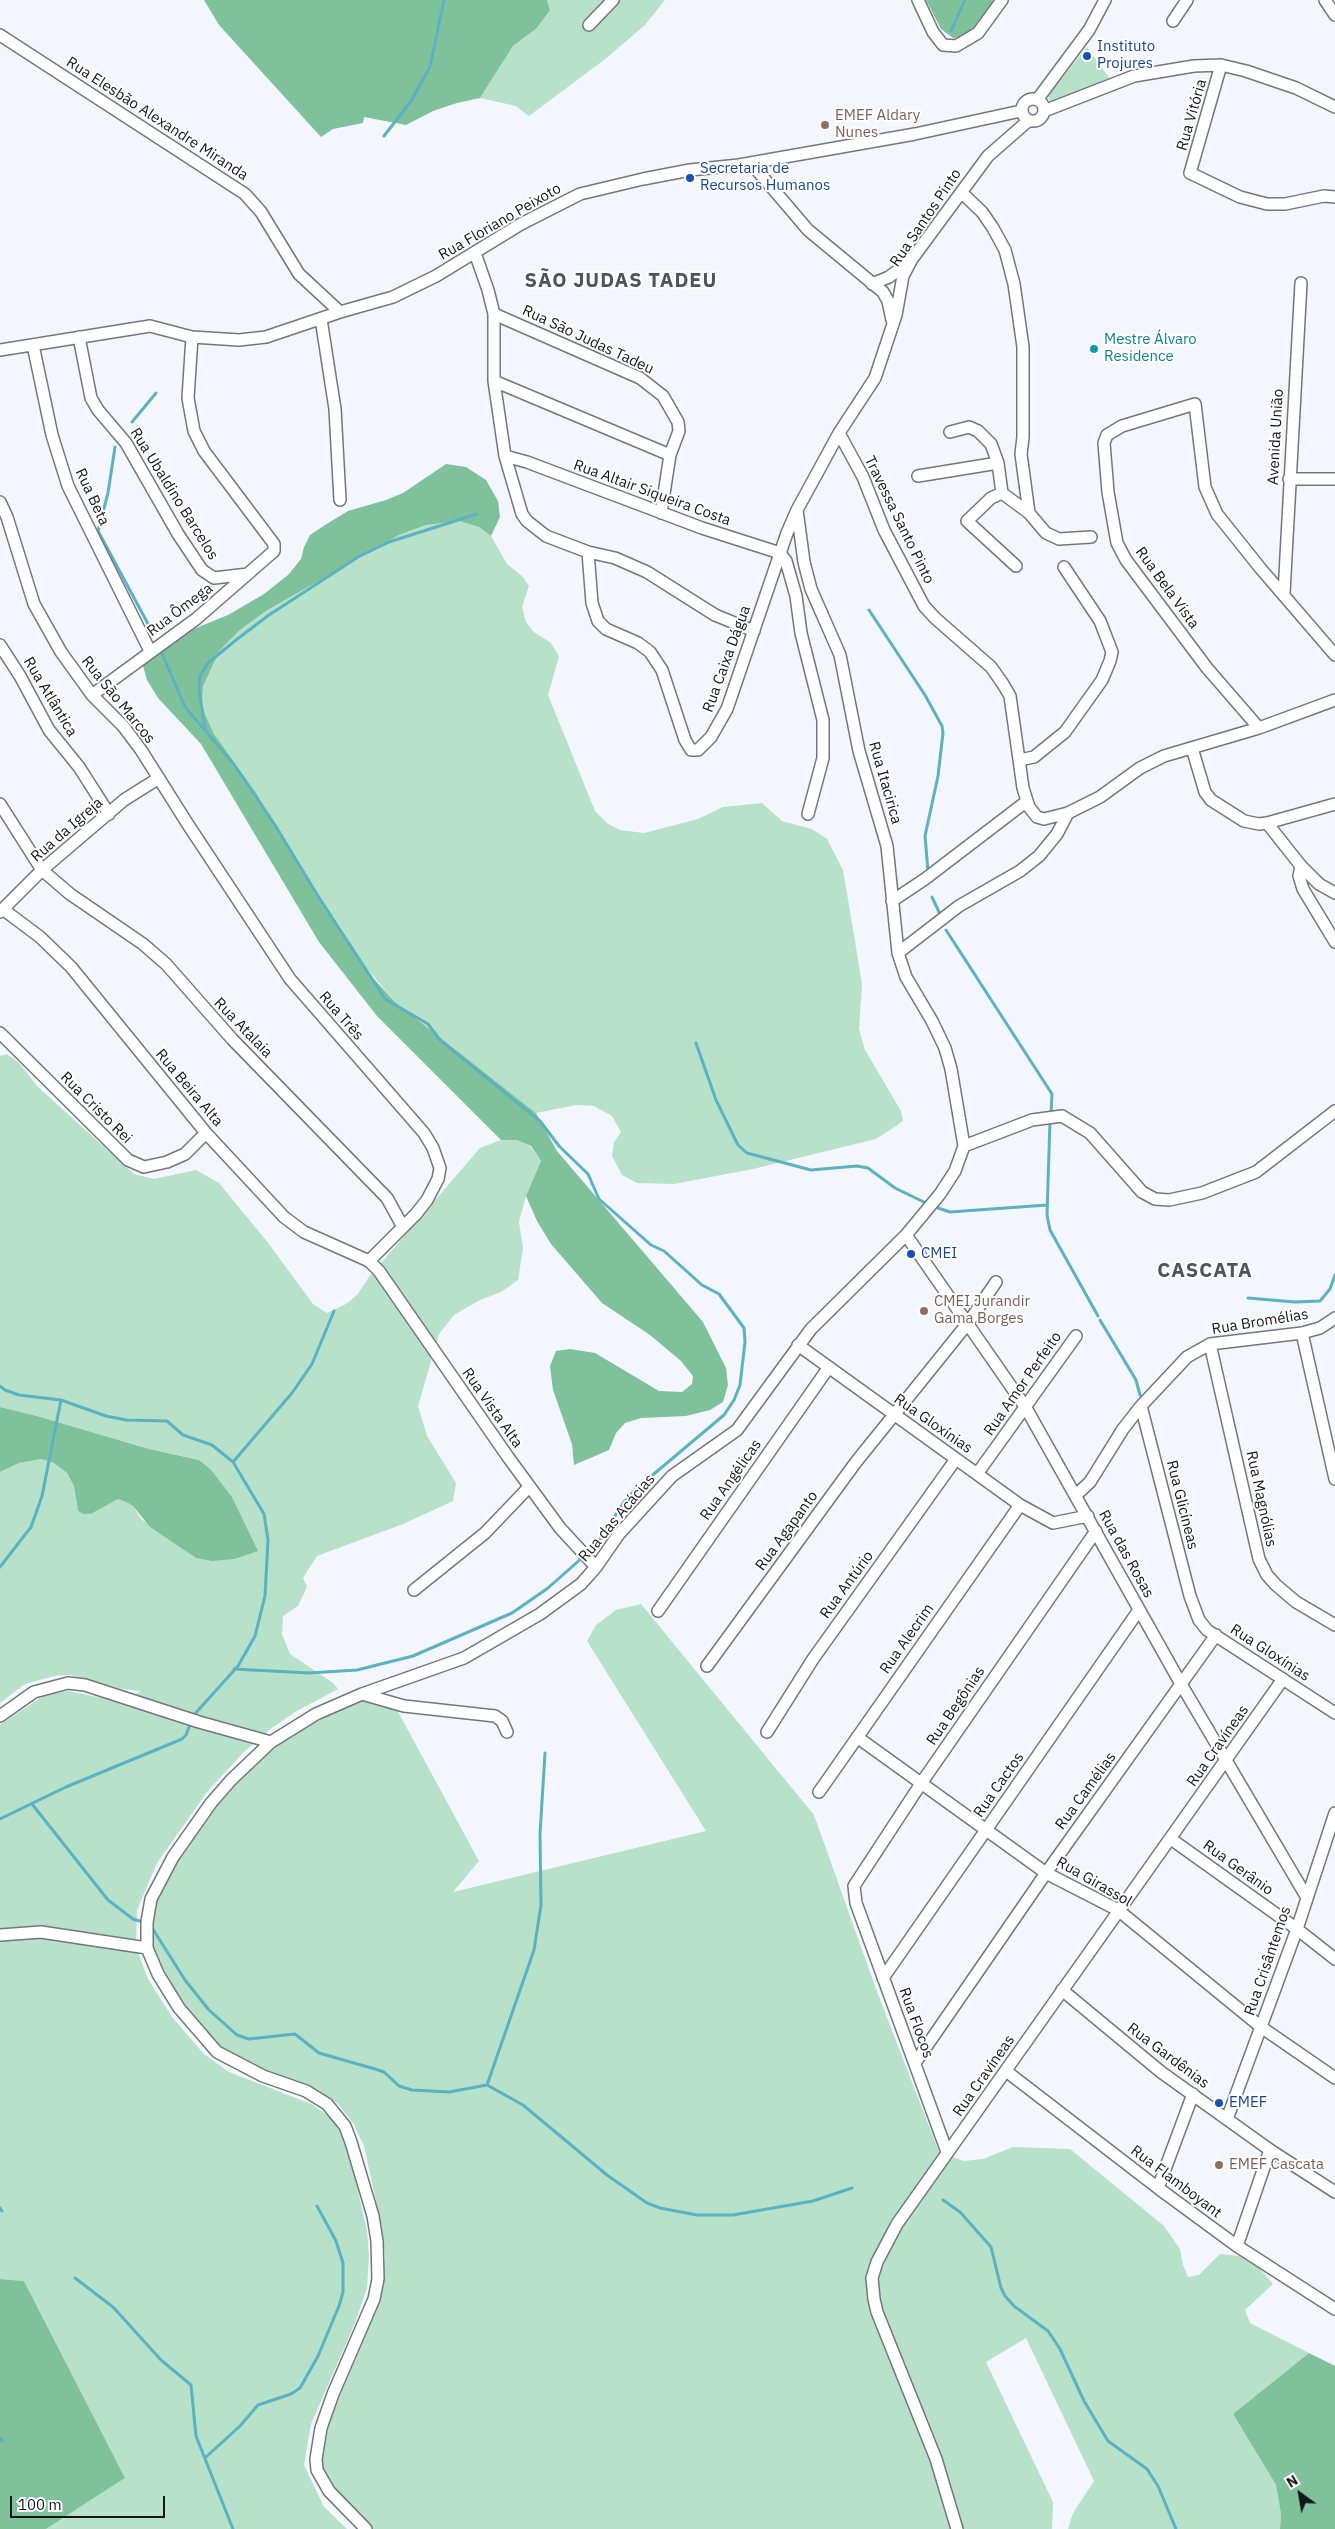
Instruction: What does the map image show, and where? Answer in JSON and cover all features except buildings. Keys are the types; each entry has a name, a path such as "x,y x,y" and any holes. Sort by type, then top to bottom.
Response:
{"street":[{"path":"589,25 613,0"},
{"path":"918,0 933,32 943,45 956,46 978,33 1002,0"},
{"path":"1037,100 1090,30 1105,0"},
{"path":"1173,21 1187,0"},
{"path":"1325,0 1335,15"},
{"name":"Rua Elesbão Alexandre Miranda","path":"0,35 245,194 261,212 299,274 340,312"},
{"path":"1044,111 1134,76 1174,67 1221,65 1246,70 1296,88 1335,107"},
{"name":"Rua Vitória","path":"1221,65 1190,173 1240,197 1267,204 1285,204 1335,196"},
{"path":"1037,100 1041,103 1044,111 1041,118 1035,122 1025,116 1026,101 1037,100"},
{"name":"Rua Floriano Peixoto","path":"0,350 150,326 192,337 239,340 266,337 340,312 393,297 474,254 521,224 580,194 690,170 739,165 1025,116"},
{"name":"Rua Santos Pinto","path":"893,324 903,276 912,259 988,156 1025,116"},
{"path":"766,180 766,165 774,158"},
{"path":"739,165 753,166 808,230 883,292 888,301 893,324 875,378 839,433 797,510"},
{"path":"961,192 982,212 993,228 1005,250 1014,284 1022,347 1023,438 1021,454 1029,513"},
{"path":"474,254 488,290 494,314 494,381 505,456 522,514 532,527 546,536 588,552 615,558 647,572 715,615 754,631"},
{"path":"872,284 889,277 912,259"},
{"name":"Avenida União","path":"1284,593 1301,283"},
{"name":"Rua São Judas Tadeu","path":"494,314 640,378 654,387 663,396 678,422 679,431 670,455 661,512"},
{"path":"321,319 335,409 340,500"},
{"name":"Rua Ubaldino Barcelos","path":"79,337 91,398 98,410 126,443 178,534 202,570 214,578 248,574"},
{"name":"Rua Ômega","path":"92,695 196,619 274,551 272,542 204,451 194,431 188,398 192,337"},
{"name":"Rua Beta","path":"33,345 52,434 68,486 118,583 150,651"},
{"path":"494,381 670,455"},
{"name":"Rua Bela Vista","path":"1259,728 1207,668 1126,560 1117,543 1110,502 1104,443 1107,435 1122,426 1194,404 1205,487 1209,499 1217,514 1255,562 1284,593"},
{"path":"950,432 969,427 978,431 991,444 998,463 1002,493 1029,513 1053,537 1091,537"},
{"name":"Travessa Santo Pinto","path":"839,433 863,477 884,530 924,606 991,667 1010,696 1027,801"},
{"name":"Rua Altair Siqueira Costa","path":"505,456 527,462 783,557"},
{"path":"918,476 998,463"},
{"path":"1289,479 1335,479"},
{"path":"1002,493 991,498 967,521 1016,566"},
{"name":"Rua São Marcos","path":"0,502 7,517 34,604 61,652 92,695 123,726 159,778"},
{"name":"Rua Caixa Dágua","path":"588,552 592,603 598,622 606,629 638,643 650,652 662,670 685,740 692,750 698,750 703,747 720,724 783,557 797,510"},
{"name":"Rua Itacirica","path":"797,510 804,562 812,588 840,654 859,751 887,846 898,953 906,977 932,1021 944,1048 951,1069 964,1146"},
{"path":"783,557 796,596 801,633 823,720 823,758 808,814"},
{"path":"1019,760 1034,757 1065,732 1102,680 1110,661 1112,652 1100,621 1064,567"},
{"path":"1284,593 1335,655"},
{"name":"Rua Atlântica","path":"0,645 20,676 48,730 79,767 109,814"},
{"path":"892,901 1027,801 1033,813 1044,819 1068,813 1100,797 1126,776 1148,764 1192,748 1259,728 1335,700"},
{"path":"1192,748 1205,792 1211,800 1244,821 1259,824 1267,823 1335,804"},
{"name":"Rua da Igreja","path":"2,911 42,870 124,800 159,778"},
{"name":"Rua Três","path":"159,778 290,979 424,1133 434,1148 440,1168 438,1179 427,1200 403,1227 368,1261"},
{"name":"Rua Atalaia","path":"0,804 42,870 70,894 143,944 166,964 232,1039 386,1198 403,1227"},
{"path":"898,953 959,906 1020,871 1045,849 1057,834 1068,813"},
{"path":"1267,823 1301,866 1319,884 1335,892"},
{"path":"1301,866 1299,876 1303,889 1335,942"},
{"name":"Rua Beira Alta","path":"2,911 40,937 70,967 206,1132 284,1216 322,1242 368,1261"},
{"name":"Rua Cristo Rei","path":"0,1035 128,1160 144,1167 167,1162 185,1154 206,1132"},
{"path":"964,1146 1032,1120 1062,1116 1090,1132 1142,1192 1155,1199 1169,1200 1202,1193 1256,1172 1335,1111"},
{"name":"Rua das Acácias","path":"147,1948 147,1922 151,1899 173,1857 221,1791 271,1742 316,1714 362,1694 464,1658 496,1641 560,1601 596,1567 619,1534 672,1476 736,1430 798,1345 828,1312 906,1235 940,1194 955,1171 964,1146"},
{"name":"Rua das Rosas","path":"906,1235 1026,1408 1181,1684 1306,1896"},
{"name":"Rua Vista Alta","path":"368,1261 379,1271 560,1528 596,1567"},
{"name":"Rua Agapanto","path":"707,1666 856,1462 968,1323 996,1282"},
{"name":"Rua Bromélias","path":"1076,1495 1090,1482 1123,1429 1141,1406 1187,1357 1210,1344 1302,1333 1320,1328 1335,1318"},
{"path":"1302,1333 1335,1479"},
{"name":"Rua Amor Perfeito","path":"977,1474 1076,1336"},
{"name":"Rua Magnólias","path":"1210,1344 1259,1558 1267,1575 1276,1585 1296,1602 1335,1625"},
{"name":"Rua Gloxínias","path":"798,1345 893,1416 1020,1505 1053,1523 1088,1516"},
{"name":"Rua Angélicas","path":"658,1610 829,1367"},
{"name":"Rua Glicíneas","path":"1141,1406 1195,1612"},
{"name":"Rua Antúrio","path":"766,1732 813,1659 956,1459"},
{"path":"414,1590 485,1533 529,1486"},
{"name":"Rua Alecrim","path":"819,1792 1020,1505"},
{"name":"Rua Begônias","path":"856,1903 853,1892 856,1880 1096,1531"},
{"name":"Rua Cactos","path":"883,1978 1139,1610"},
{"name":"Rua Gloxínias","path":"1195,1612 1203,1626 1335,1713"},
{"name":"Rua Camélias","path":"915,2063 1046,1872 1216,1635"},
{"name":"Rua Cravíneas","path":"957,2529 936,2459 877,2312 872,2278 882,2249 947,2152 1283,1679"},
{"path":"0,1716 34,1692 68,1683 85,1685 199,1722 271,1742"},
{"path":"362,1694 404,1706 494,1716 502,1721 507,1732"},
{"name":"Rua Girassol","path":"857,1737 1046,1872 1118,1910 1261,2027 1335,2078"},
{"name":"Rua Crisântemos","path":"1227,2119 1297,1929 1306,1896 1332,1835 1335,1813"},
{"name":"Rua Gerânio","path":"1171,1838 1297,1929 1335,1959"},
{"name":"Rua Flocos","path":"856,1903 947,2152"},
{"path":"0,1935 41,1932 147,1948 158,1974 179,2008 217,2052 263,2076 306,2091 327,2104 345,2126 372,2216 378,2256 378,2279 374,2299 324,2420 318,2440 316,2459 317,2470 329,2491 366,2529"},
{"name":"Rua Gardênias","path":"1062,1990 1119,2039 1193,2094 1270,2150 1335,2192"},
{"name":"Rua Flamboyant","path":"1006,2071 1237,2246 1335,2309"},
{"path":"1158,2188 1193,2094"},
{"path":"1237,2246 1270,2150"}],"green space":[{"path":"204,0 547,0 550,10 537,28 513,46 480,98 433,111 406,125 364,117 363,123 333,129 321,137 219,25"},
{"path":"547,0 665,0 645,25 604,60 529,116 516,106 480,98 513,46 537,28 550,10"},
{"path":"926,0 993,0 982,26 969,36 953,38 941,29"},
{"path":"1087,47 1110,79 1052,107 1048,96"},
{"path":"446,464 466,467 486,480 498,501 500,517 491,536 479,527 459,521 426,525 399,535 266,611 240,630 219,651 203,687 202,707 214,734 256,793 314,889 374,979 395,1002 536,1113 557,1151 703,1322 726,1368 728,1385 723,1402 710,1410 686,1416 641,1418 625,1423 616,1433 609,1450 574,1465 572,1444 553,1390 550,1366 556,1351 570,1349 595,1353 659,1391 682,1392 692,1384 693,1376 681,1361 650,1335 602,1303 551,1244 537,1221 526,1196 541,1161 531,1146 517,1140 501,1140 377,1016 319,942 201,744 158,698 147,680 143,666 151,650 169,639 228,615 264,594 288,575 301,559 310,535 325,525 348,511 403,493"},
{"path":"459,521 479,527 491,536 507,564 522,576 529,586 522,607 526,622 534,632 551,643 559,656 548,695 595,811 608,824 620,830 644,833 698,819 723,807 762,803 782,821 812,829 827,839 843,870 854,935 862,985 859,1029 865,1050 901,1111 903,1121 876,1139 753,1169 674,1184 637,1183 622,1175 612,1156 614,1142 621,1132 612,1116 594,1106 576,1105 536,1113 395,1002 359,959 214,734 202,707 203,688 219,650 240,630 266,611 399,535 426,525"},
{"path":"7,1054 19,1063 38,1087 134,1174 154,1179 196,1170 219,1183 269,1244 313,1304 327,1313 346,1304 357,1295 369,1277 480,1148 501,1140 518,1140 530,1146 541,1161 526,1196 519,1222 523,1248 518,1280 501,1292 480,1300 454,1315 439,1334 418,1406 427,1436 456,1483 453,1501 403,1524 317,1556 303,1578 307,1587 298,1606 283,1616 282,1634 290,1654 333,1683 338,1689 295,1712 269,1730 243,1753 207,1792 157,1863 137,1910 136,1947 148,1979 172,2017 204,2054 229,2072 311,2104 329,2116 340,2131 349,2152 367,2231 369,2256 367,2288 355,2323 311,2424 304,2465 324,2507 347,2529 46,2529 125,2478 24,2281 0,2279 0,1725 43,1696 68,1691 127,1703 140,1691 122,1689 71,1675 54,1676 25,1684 0,1703 0,1472 19,1463 41,1459 54,1463 67,1473 74,1486 78,1511 83,1514 91,1514 118,1499 126,1502 133,1506 141,1519 196,1558 257,1551 232,1497 199,1460 149,1449 0,1407 0,1056"},
{"path":"0,1407 149,1449 199,1460 211,1470 232,1497 258,1551 234,1559 212,1561 196,1558 150,1527 133,1506 126,1502 118,1499 91,1514 83,1514 78,1511 74,1486 67,1473 54,1463 41,1459 19,1463 0,1472"},
{"path":"641,1604 814,1815 876,1989 939,2152 964,2161 983,2159 1013,2147 1070,2149 1164,2226 1180,2249 1183,2265 1188,2277 1199,2275 1220,2254 1239,2256 1260,2269 1273,2284 1245,2310 1250,2323 1309,2353 1233,2414 1276,2485 1281,2514 1280,2529 1068,2529 1073,2513 1094,2481 1026,2338 986,2362 1053,2502 1052,2529 371,2529 336,2497 320,2463 326,2429 369,2328 382,2290 385,2256 382,2229 364,2146 353,2123 338,2104 318,2090 237,2059 214,2041 184,2007 161,1972 151,1943 152,1912 171,1871 192,1838 219,1802 254,1763 278,1742 303,1725 360,1698 396,1708 479,1861 453,1892 706,1831 587,1641 596,1625 616,1610"},
{"path":"0,2279 24,2281 125,2478 46,2529 0,2529"},
{"path":"1309,2353 1335,2366 1335,2529 1280,2529 1281,2514 1276,2485 1233,2414"}],"waterway":[{"path":"384,136 411,101 430,67 444,0"},
{"path":"951,31 965,0"},
{"path":"132,422 156,393"},
{"path":"115,447 108,493 98,531 154,635"},
{"path":"205,729 199,689 200,676 208,663 236,640 269,615 358,557 389,542 477,514"},
{"path":"869,610 925,695 942,726 943,733 938,776 925,836 928,871"},
{"path":"160,649 185,707 233,763 275,825 318,896 385,999 428,1024 440,1040 540,1121 559,1146 588,1174 599,1199 651,1245 664,1251 702,1285 719,1294 744,1328 745,1342 740,1385 734,1400 724,1415 636,1489 624,1502 600,1539 587,1553"},
{"path":"932,897 939,912"},
{"path":"946,930 1052,1094 1051,1114"},
{"path":"696,1043 716,1100 738,1145 747,1153 811,1170 857,1166 868,1168 895,1188 928,1204"},
{"path":"1050,1120 1047,1215 1050,1230 1098,1316"},
{"path":"938,1208 950,1212 1047,1205"},
{"path":"1248,1298 1295,1302 1320,1301 1330,1289 1335,1275"},
{"path":"233,1462 292,1393 312,1364 334,1311"},
{"path":"1100,1320 1136,1380 1140,1395"},
{"path":"0,1386 19,1395 61,1400 106,1416 126,1420 167,1421 183,1435 212,1445 233,1462 264,1514 268,1540 265,1596 255,1636 238,1666 193,1716 186,1735 182,1739 66,1787 0,1819"},
{"path":"0,1567 31,1527 42,1496 61,1400"},
{"path":"234,1669 309,1673 357,1670 413,1656 512,1613 548,1588 583,1557"},
{"path":"487,2085 534,1950 541,1905 540,1834 545,1753"},
{"path":"32,1804 108,1900 133,1919 143,1922"},
{"path":"149,1923 185,1980 209,2010 237,2035 249,2039 295,2034 319,2053 384,2072 399,2086 412,2090 449,2092 487,2085 523,2105 607,2175 647,2203 660,2208 697,2215 733,2215 813,2201 852,2188"},
{"path":"943,2200 960,2212 991,2247 1001,2288 1005,2296 1014,2306 1048,2331 1060,2349 1084,2401 1108,2441 1147,2469 1158,2486 1176,2529"},
{"path":"206,2457 240,2426 258,2405 291,2394 300,2388 318,2356 343,2292 343,2263 336,2241 317,2206"},
{"path":"75,2278 113,2307 161,2360 191,2385 196,2436 233,2529"}],"place":[{"name":"Instituto Projures","path":"1087,56"},
{"name":"EMEF Aldary Nunes","path":"825,125"},
{"name":"Secretaria de Recursos Humanos","path":"690,178"},
{"name":"Mestre Álvaro Residence","path":"1094,349"},
{"name":"CMEI","path":"911,1254"},
{"name":"CMEI Jurandir Gama Borges","path":"924,1311"},
{"name":"EMEF","path":"1219,2103"},
{"name":"EMEF Cascata","path":"1219,2165"}],"district":[{"name":"SÃO JUDAS TADEU","path":"621,281"},
{"name":"CASCATA","path":"1205,1271"}]}
